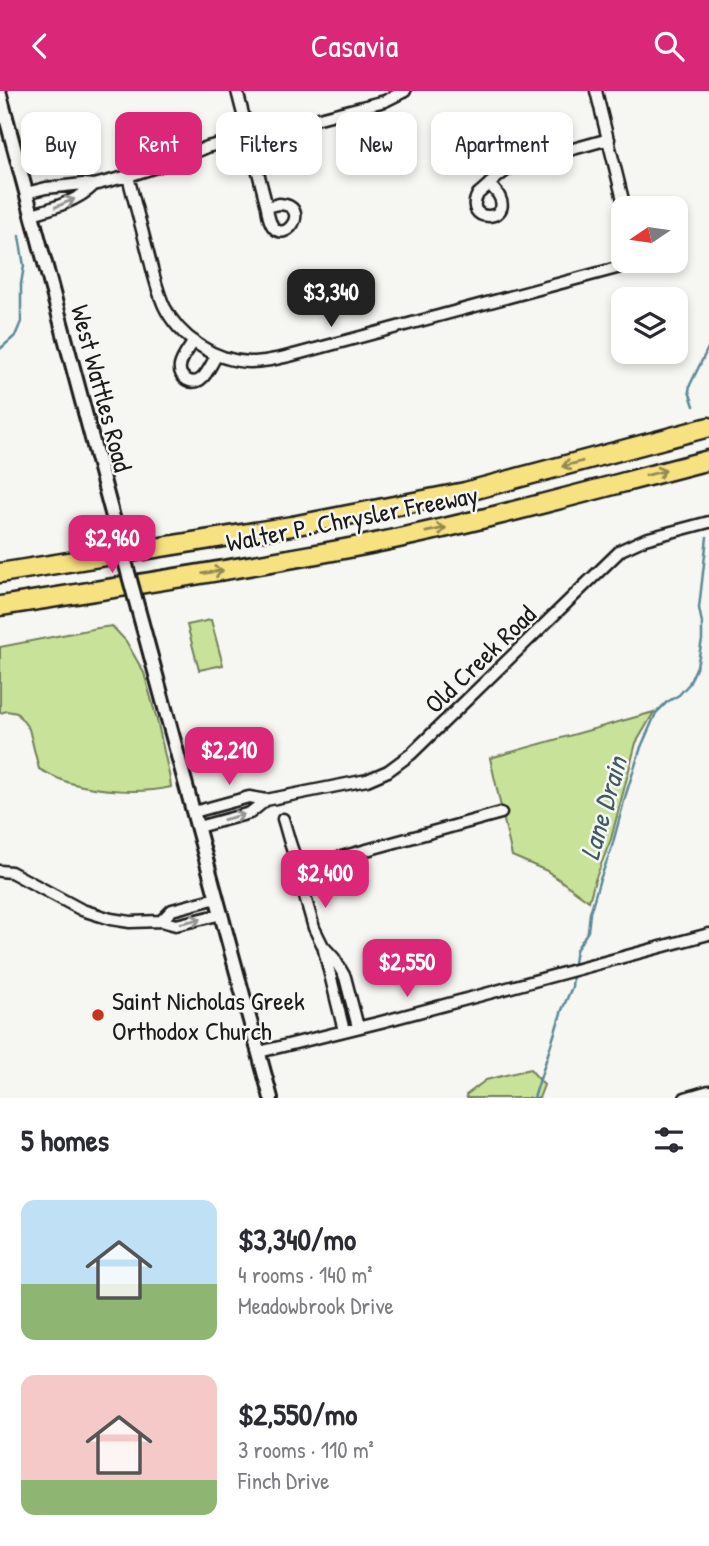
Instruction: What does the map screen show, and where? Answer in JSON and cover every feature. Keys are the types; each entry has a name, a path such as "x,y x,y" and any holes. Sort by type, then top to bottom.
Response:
{"highway":[{"name":"Walter P. Chrysler Freeway","path":"0,573 292,526 465,492 709,428"},
{"name":"Walter P. Chrysler Freeway","path":"0,606 372,544 480,520 709,460"}],"street":[{"path":"237,91 242,112"},
{"path":"322,118 385,101 405,91"},
{"path":"596,91 622,196"},
{"name":"West Wattles Road","path":"0,95 271,1098"},
{"path":"489,184 507,169 519,164 609,139"},
{"path":"26,193 46,188 94,185 172,162 216,145"},
{"path":"259,175 267,207"},
{"path":"128,176 164,305 175,324 194,341 217,355 238,361 253,362 284,357 611,270"},
{"path":"32,213 52,208 86,193 94,185"},
{"path":"194,341 181,363 182,377 186,380 195,382 203,378 217,355"},
{"name":"Old Creek Road","path":"194,812 249,797 267,800 367,780 388,771 420,746 621,550 645,539 709,522"},
{"name":"Old Creek Road","path":"198,827 250,813 267,800"},
{"path":"344,1031 323,946 314,928 304,893 303,886 308,873 323,862 501,813"},
{"path":"283,819 296,860 308,873"},
{"path":"0,871 11,872 82,910 99,916 130,922 161,921 176,925 222,914"},
{"path":"161,921 172,910 218,898"},
{"path":"259,1052 709,934"},
{"path":"323,946 341,968 358,1027"},
{"path":"685,1098 709,1091"}],"green space":[{"path":"211,620 223,665 199,670 187,625"},
{"path":"112,626 126,641 144,673 171,787 120,791 81,786 58,779 39,769 29,729 17,713 0,713 0,647"},
{"path":"654,712 636,743 611,839 589,901 547,871 512,856 490,758"},
{"path":"530,1069 544,1085 539,1098 467,1098 466,1095 486,1080"}],"waterway":[{"path":"0,349 15,336 21,322 24,266 19,236"},
{"name":"Lane Drain","path":"694,406 689,391 690,385 709,346"},
{"name":"Lane Drain","path":"573,969 576,950 588,931 590,913 641,747 656,713 689,684 697,666 702,640 699,608 707,537"},
{"name":"Lane Drain","path":"534,1098 572,987 573,975"}],"place":[{"name":"Saint Nicholas Greek Orthodox Church","path":"98,1015"}]}
